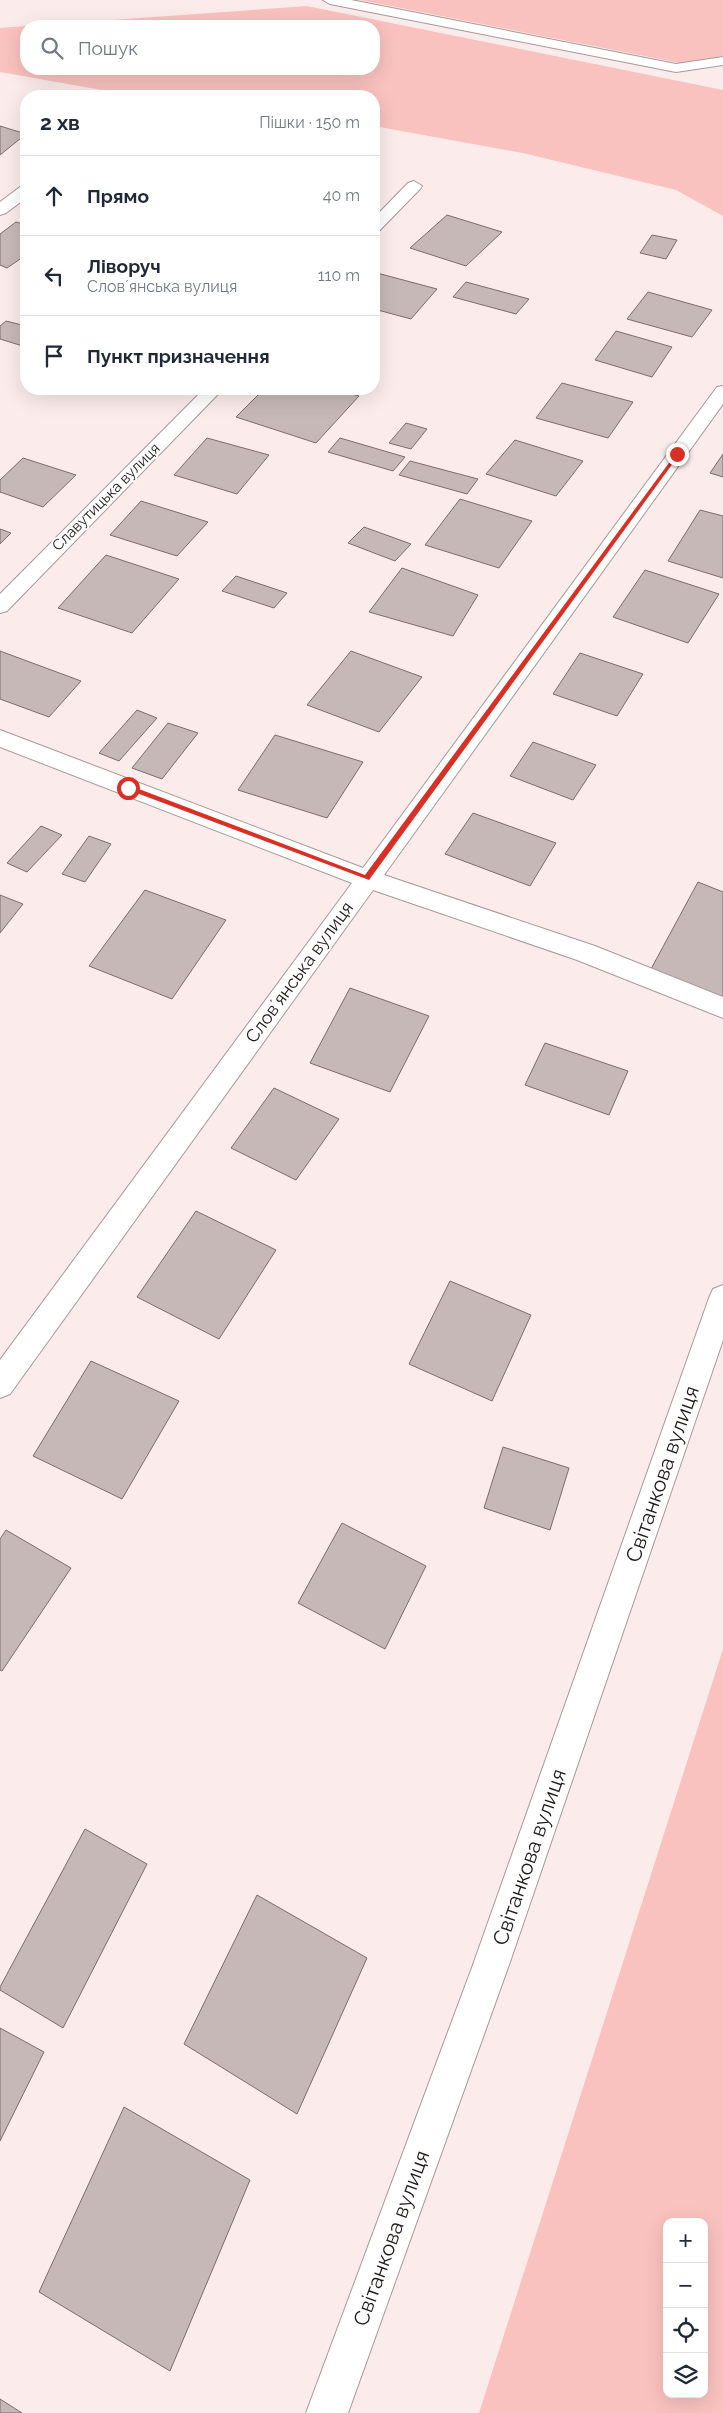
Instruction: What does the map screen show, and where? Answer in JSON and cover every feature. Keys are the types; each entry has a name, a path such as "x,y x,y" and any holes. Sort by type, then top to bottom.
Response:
{"street":[{"path":"330,0 676,68 723,60"},
{"path":"380,221 414,186"},
{"path":"0,210 20,195"},
{"name":"Словʼянська вулиця","path":"0,1384 723,391"},
{"name":"Славутицька вулиця","path":"0,606 208,395"},
{"path":"0,738 367,879 586,953 723,1008"},
{"name":"Світанкова вулиця","path":"327,2413 492,1962 723,1298"}],"shaded area":[{"path":"360,0 723,0 723,56 680,63"},
{"path":"307,6 376,20 112,20"},
{"path":"380,21 723,90 723,216 676,190 523,153 380,127 380,90 101,90 0,72 0,28 20,26 20,75 380,75"},
{"path":"723,1649 723,2413 479,2413"}],"building":[{"path":"0,126 20,132 20,139 0,155"},
{"path":"447,215 502,232 466,266 410,248"},
{"path":"16,222 20,223 20,259 7,268 0,265 0,234"},
{"path":"652,235 677,240 666,259 640,253"},
{"path":"380,274 437,289 411,319 380,311"},
{"path":"466,282 529,299 516,314 453,297"},
{"path":"648,292 712,310 692,337 627,319"},
{"path":"6,321 20,324 20,345 0,339 0,326"},
{"path":"616,331 672,347 652,377 595,360"},
{"path":"562,383 633,402 608,438 536,418"},
{"path":"258,395 359,396 316,443 236,417"},
{"path":"406,423 427,429 411,449 389,443"},
{"path":"207,438 269,455 237,494 174,475"},
{"path":"340,438 405,457 393,471 328,452"},
{"path":"515,440 583,461 556,496 486,474"},
{"path":"723,454 723,477 710,473"},
{"path":"23,458 76,475 43,507 0,492 0,480"},
{"path":"410,461 478,479 467,494 399,475"},
{"path":"460,499 532,521 499,568 425,545"},
{"path":"141,501 208,522 177,556 110,535"},
{"path":"700,510 723,516 723,578 668,561"},
{"path":"364,527 411,544 395,561 348,543"},
{"path":"0,529 11,533 0,544"},
{"path":"106,555 179,579 132,633 58,608"},
{"path":"402,568 478,595 453,636 369,612"},
{"path":"645,570 719,594 688,643 613,617"},
{"path":"236,576 287,593 274,608 222,591"},
{"path":"0,651 81,681 49,717 0,699"},
{"path":"351,651 422,677 379,732 307,705"},
{"path":"580,653 643,674 617,716 553,694"},
{"path":"137,710 157,718 119,761 99,753"},
{"path":"168,723 198,733 162,779 132,768"},
{"path":"275,735 363,762 327,818 238,790"},
{"path":"533,742 596,765 573,800 510,776"},
{"path":"473,813 556,843 530,886 445,854"},
{"path":"41,826 62,835 27,872 7,863"},
{"path":"89,836 111,844 85,882 62,874"},
{"path":"698,882 723,892 723,997 651,969"},
{"path":"145,890 226,920 172,999 89,966"},
{"path":"0,895 23,904 0,933"},
{"path":"350,988 429,1016 390,1092 310,1063"},
{"path":"545,1043 628,1071 609,1115 525,1085"},
{"path":"274,1088 339,1119 296,1180 231,1148"},
{"path":"196,1211 276,1250 219,1339 137,1297"},
{"path":"450,1281 531,1315 492,1401 409,1364"},
{"path":"91,1361 179,1401 122,1499 33,1456"},
{"path":"503,1447 569,1468 550,1530 484,1508"},
{"path":"342,1523 426,1566 385,1649 298,1603"},
{"path":"6,1530 71,1568 2,1671 0,1670 0,1539"},
{"path":"85,1829 147,1864 63,2028 0,1990 0,1987"},
{"path":"257,1895 367,1958 297,2114 184,2044"},
{"path":"0,2028 44,2052 0,2141"},
{"path":"124,2107 250,2180 170,2371 39,2292"},
{"path":"0,2399 22,2413 0,2413"}],"route":[{"path":"128,788 367,879 677,454"}]}
